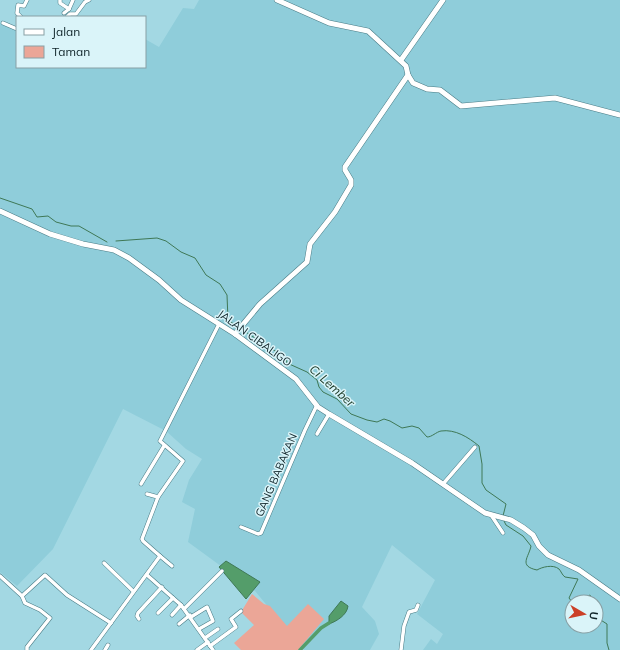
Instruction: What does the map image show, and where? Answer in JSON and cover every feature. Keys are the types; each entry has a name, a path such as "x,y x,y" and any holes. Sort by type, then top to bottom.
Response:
{"main road":[{"path":"277,0 329,23 368,31 401,60 406,66 408,75 413,83 427,89 440,90 461,106 554,98 620,115"},
{"path":"401,60 443,0"},
{"path":"235,334 274,290 307,262 310,244 335,212 351,185 351,180 345,167 408,75"},
{"name":"JALAN CIBALIGO","path":"0,211 34,229 83,244 114,250 122,254 159,280 181,300 235,334 296,380 317,405 329,414 412,463 491,515 511,520 524,528 533,535 539,546 548,555 579,570 620,599"}],"street":[{"path":"19,16 16,14 18,5 24,6 27,0"},
{"path":"60,0 60,3 69,9"},
{"path":"64,13 69,9 73,0"},
{"path":"68,16 70,14 76,14 85,1"},
{"path":"3,23 16,29"},
{"path":"172,566 142,539 158,497 183,460 164,446 160,441 219,324"},
{"name":"GANG BABAKAN","path":"241,527 258,534 261,533 317,405"},
{"path":"317,434 329,414"},
{"path":"141,484 164,446"},
{"path":"443,484 475,447"},
{"path":"147,494 158,497"},
{"path":"491,515 491,518 503,533"},
{"path":"91,650 160,556"},
{"path":"104,563 133,591"},
{"path":"172,615 183,607 222,571"},
{"path":"22,596 45,575 67,595 111,623"},
{"path":"147,575 162,586 183,607 213,650"},
{"path":"0,576 22,596 25,603 50,615 50,618 26,647 27,650"},
{"path":"139,619 137,616 138,613 162,586"},
{"path":"158,613 173,598"},
{"path":"401,650 404,626 409,612 416,610 418,605"},
{"path":"179,624 207,607 213,621 199,629"},
{"path":"196,650 236,627 231,619 241,611"},
{"path":"208,642 218,629"},
{"path":"105,650 108,645"}],"shaded area":[{"path":"199,0 620,0 620,650 423,650 431,639 437,644 443,634 417,614 435,580 392,545 362,607 375,621 379,634 370,650 304,650 255,591 188,542 195,509 182,502 189,480 202,459 186,449 166,431 123,409 53,549 17,586 0,572 0,23 16,29 16,68 146,68 146,40 159,47 183,8 194,9"},
{"path":"226,561 260,582 246,599 219,567"},
{"path":"341,601 348,606 346,612 344,615 329,624 329,616"}],"green space":[{"path":"252,594 264,604 270,606 287,626 308,604 324,619 298,650 241,650 234,643 254,625 241,612"}],"waterway":[{"name":"Ci Lember","path":"0,198 32,209 37,217 48,216 56,222 71,226 79,226 107,242"},
{"name":"Ci Lember","path":"116,241 157,238 166,241 181,252 195,258 206,275 220,284 227,295 228,320 238,327"},
{"name":"Ci Lember","path":"241,329 286,358 287,363 307,372 317,380 319,387 323,392 337,399 351,414 377,422 384,419 402,428 412,426 419,428 427,437 441,431 456,432 475,443 479,446 482,464 482,483 486,490 506,504 503,516"},
{"name":"Ci Lember","path":"504,521 506,525 523,536 531,546 526,561 528,566 537,570 551,566 557,567 565,577 578,579 571,594"},
{"name":"Ci Lember","path":"604,622 607,624 607,643 609,650"},
{"path":"300,650 321,628 329,623"}]}
